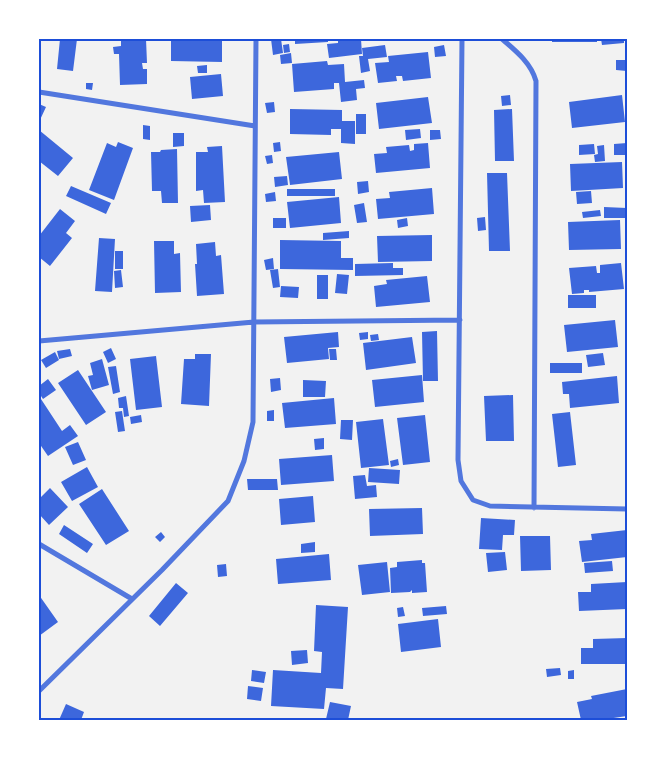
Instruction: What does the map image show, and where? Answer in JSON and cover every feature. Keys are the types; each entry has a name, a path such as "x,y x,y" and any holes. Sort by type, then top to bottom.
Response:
{"street":[{"path":"39,691 228,501 244,461 253,422 256,39"},
{"path":"462,39 458,460 462,482 473,500 490,506 627,509"},
{"path":"502,39 520,54 533,71 536,81 534,508"},
{"path":"39,92 255,126"},
{"path":"39,340 254,322 460,320"},
{"path":"39,544 132,599"}],"building":[{"path":"60,39 77,39 73,71 57,69"},
{"path":"121,39 146,39 147,63 142,63 143,69 147,69 147,84 120,85 119,54 114,54 113,47 121,46"},
{"path":"171,39 222,39 222,62 171,61"},
{"path":"271,39 281,39 283,53 273,55"},
{"path":"295,39 328,39 328,42 295,44"},
{"path":"338,39 361,39 362,54 329,58 327,44 338,43"},
{"path":"552,39 597,39 597,42 552,42"},
{"path":"601,39 624,39 624,43 602,45"},
{"path":"289,44 290,52 284,53 283,45"},
{"path":"385,45 387,57 368,59 370,71 361,73 359,56 363,56 362,48"},
{"path":"444,45 446,56 435,57 434,47"},
{"path":"428,52 431,78 403,81 402,76 396,76 397,81 378,83 375,63 389,62 388,56"},
{"path":"291,53 292,63 281,64 280,55"},
{"path":"616,60 627,60 627,71 616,70"},
{"path":"327,61 328,65 344,64 345,82 364,80 365,88 356,89 357,100 341,102 339,83 334,83 334,89 294,92 292,64"},
{"path":"207,65 207,73 198,73 197,66"},
{"path":"221,74 223,96 192,99 190,77"},
{"path":"86,83 93,83 92,90 86,89"},
{"path":"510,95 511,105 502,106 501,96"},
{"path":"622,95 625,122 572,128 569,102"},
{"path":"428,97 432,123 379,129 376,103"},
{"path":"274,102 275,112 267,113 265,103"},
{"path":"39,104 46,107 39,122"},
{"path":"290,109 342,110 342,121 355,121 355,144 341,143 341,129 331,129 331,135 290,134"},
{"path":"512,109 514,161 495,161 494,110"},
{"path":"356,114 366,114 366,134 356,134"},
{"path":"143,125 150,126 150,140 143,139"},
{"path":"420,129 421,138 406,140 405,130"},
{"path":"39,130 73,158 58,176 39,161"},
{"path":"430,130 440,130 441,139 430,140"},
{"path":"173,133 184,133 184,146 173,147"},
{"path":"118,142 133,148 114,200 89,190 107,143 116,147"},
{"path":"280,142 281,151 274,152 273,143"},
{"path":"428,143 430,168 376,173 374,154 387,153 386,147 409,145 410,151 414,150 414,144"},
{"path":"627,143 627,155 614,155 614,144"},
{"path":"594,144 595,154 579,155 579,145"},
{"path":"604,145 605,161 595,162 594,155 598,154 597,146"},
{"path":"222,146 225,202 204,203 203,190 196,191 196,152 208,152 207,147"},
{"path":"177,149 178,203 162,203 161,191 152,191 151,152"},
{"path":"339,152 342,179 290,185 286,157"},
{"path":"272,155 273,163 267,164 265,156"},
{"path":"622,162 623,188 571,191 570,164"},
{"path":"487,173 507,173 510,251 489,251"},
{"path":"287,176 288,185 275,187 274,177"},
{"path":"368,181 369,192 358,194 357,182"},
{"path":"71,186 111,203 106,214 66,196"},
{"path":"432,188 434,214 378,219 376,199 390,198 389,192"},
{"path":"287,189 335,189 335,196 287,196"},
{"path":"591,191 592,203 577,204 576,192"},
{"path":"275,192 276,201 266,202 265,194"},
{"path":"339,197 341,223 290,228 287,202"},
{"path":"364,203 367,222 357,223 354,205"},
{"path":"210,205 211,220 191,222 190,206"},
{"path":"604,207 627,208 627,218 604,218"},
{"path":"60,209 75,221 66,233 72,238 50,266 39,257 39,236"},
{"path":"600,210 601,216 583,218 582,212"},
{"path":"485,217 486,230 478,231 477,218"},
{"path":"273,218 286,218 286,228 273,228"},
{"path":"407,218 408,226 398,228 397,220"},
{"path":"620,220 621,249 569,250 568,222"},
{"path":"349,231 349,238 323,240 323,233"},
{"path":"432,235 432,261 378,262 377,236"},
{"path":"99,238 115,239 112,292 95,291"},
{"path":"280,240 341,241 341,258 353,258 353,270 280,269"},
{"path":"154,241 174,241 174,254 180,253 181,292 155,293"},
{"path":"215,242 216,256 221,255 224,294 197,296 196,244"},
{"path":"115,251 123,251 123,269 115,269"},
{"path":"273,258 274,269 266,270 264,260"},
{"path":"393,263 393,268 403,268 403,275 355,276 355,264"},
{"path":"621,263 624,289 589,292 589,290 584,290 584,293 572,294 569,268 596,266 597,273 600,273 600,265"},
{"path":"278,269 280,287 273,288 270,270"},
{"path":"121,270 123,287 115,288 114,271"},
{"path":"337,274 349,275 347,294 335,293"},
{"path":"317,275 328,275 328,299 317,299"},
{"path":"427,276 430,302 376,307 374,286 387,284 386,280"},
{"path":"281,286 299,287 298,298 280,297"},
{"path":"568,295 596,295 596,308 568,308"},
{"path":"615,320 618,347 567,352 564,325"},
{"path":"437,331 438,381 423,381 422,332"},
{"path":"338,332 339,347 328,348 329,359 287,363 284,337"},
{"path":"368,332 368,339 360,340 359,333"},
{"path":"378,334 379,340 371,341 370,335"},
{"path":"412,337 416,363 366,370 363,343"},
{"path":"111,348 116,359 108,363 103,352"},
{"path":"70,349 72,356 59,359 57,351"},
{"path":"329,349 336,349 337,360 330,360"},
{"path":"55,352 59,360 46,368 41,360"},
{"path":"603,353 605,365 588,367 586,355"},
{"path":"195,354 211,354 209,406 181,404 184,359 195,359"},
{"path":"156,356 162,407 136,410 130,359"},
{"path":"102,359 109,385 92,390 88,376 93,375 90,363"},
{"path":"550,363 582,363 582,373 550,373"},
{"path":"116,366 120,392 113,394 108,367"},
{"path":"78,370 106,412 86,425 58,383"},
{"path":"422,375 424,402 375,407 372,380"},
{"path":"617,376 619,403 570,408 569,394 563,394 562,382"},
{"path":"280,378 281,390 271,392 270,379"},
{"path":"48,379 56,390 43,399 39,393 39,386"},
{"path":"303,380 326,381 325,397 303,397"},
{"path":"513,395 514,441 486,441 484,396"},
{"path":"39,396 62,431 70,425 78,436 48,456 39,443"},
{"path":"126,396 129,416 124,417 123,408 119,408 118,398"},
{"path":"334,398 336,424 285,428 282,403"},
{"path":"274,410 274,421 267,421 267,411"},
{"path":"122,411 125,431 118,432 115,412"},
{"path":"570,412 576,465 558,467 552,414"},
{"path":"141,415 142,422 131,424 130,417"},
{"path":"425,415 430,462 403,465 397,418"},
{"path":"383,419 389,465 361,468 356,422"},
{"path":"341,420 353,420 352,440 340,439"},
{"path":"324,438 324,449 315,450 314,439"},
{"path":"78,442 86,460 73,465 65,447"},
{"path":"332,455 334,481 281,485 279,459"},
{"path":"398,459 399,465 391,467 390,461"},
{"path":"87,467 98,487 72,501 61,482"},
{"path":"369,468 400,470 399,484 368,482"},
{"path":"365,475 367,486 376,485 377,497 355,499 353,476"},
{"path":"247,479 277,479 278,490 248,490"},
{"path":"50,488 68,507 49,525 39,514 39,499"},
{"path":"102,489 129,531 106,545 79,504"},
{"path":"313,496 315,522 281,525 279,499"},
{"path":"422,508 423,534 370,536 369,509"},
{"path":"481,518 515,520 514,535 503,535 502,550 479,549"},
{"path":"64,525 93,544 87,553 59,534"},
{"path":"627,530 627,557 582,562 579,541 592,540 591,534"},
{"path":"161,532 165,537 160,542 155,537"},
{"path":"520,536 550,536 551,570 521,571"},
{"path":"315,542 315,552 301,553 301,544"},
{"path":"505,552 507,570 488,572 486,553"},
{"path":"329,554 331,580 278,584 276,559"},
{"path":"422,560 422,563 425,563 427,592 412,593 412,590 410,592 391,593 390,568 397,567 397,562"},
{"path":"612,561 613,571 585,573 584,563"},
{"path":"387,562 390,592 362,595 358,565"},
{"path":"226,564 227,576 218,577 217,565"},
{"path":"627,582 627,609 579,611 578,592 591,592 591,584"},
{"path":"176,583 188,593 160,626 149,616"},
{"path":"39,595 58,622 39,636"},
{"path":"316,605 348,607 343,689 326,688 324,709 271,706 273,670 321,673 322,652 314,651"},
{"path":"446,606 447,614 423,616 422,608"},
{"path":"403,607 405,616 398,617 397,608"},
{"path":"438,619 441,647 401,652 398,624"},
{"path":"627,638 627,664 581,664 581,648 593,648 593,639"},
{"path":"307,650 308,663 292,665 291,651"},
{"path":"560,668 561,675 547,677 546,669"},
{"path":"252,670 266,672 264,683 251,681"},
{"path":"574,670 574,679 568,679 568,671"},
{"path":"248,686 263,688 261,701 247,699"},
{"path":"627,689 627,716 600,720 581,720 577,702 592,699 591,696"},
{"path":"330,702 351,706 348,720 326,719"},
{"path":"66,704 84,712 81,720 59,720"}]}
